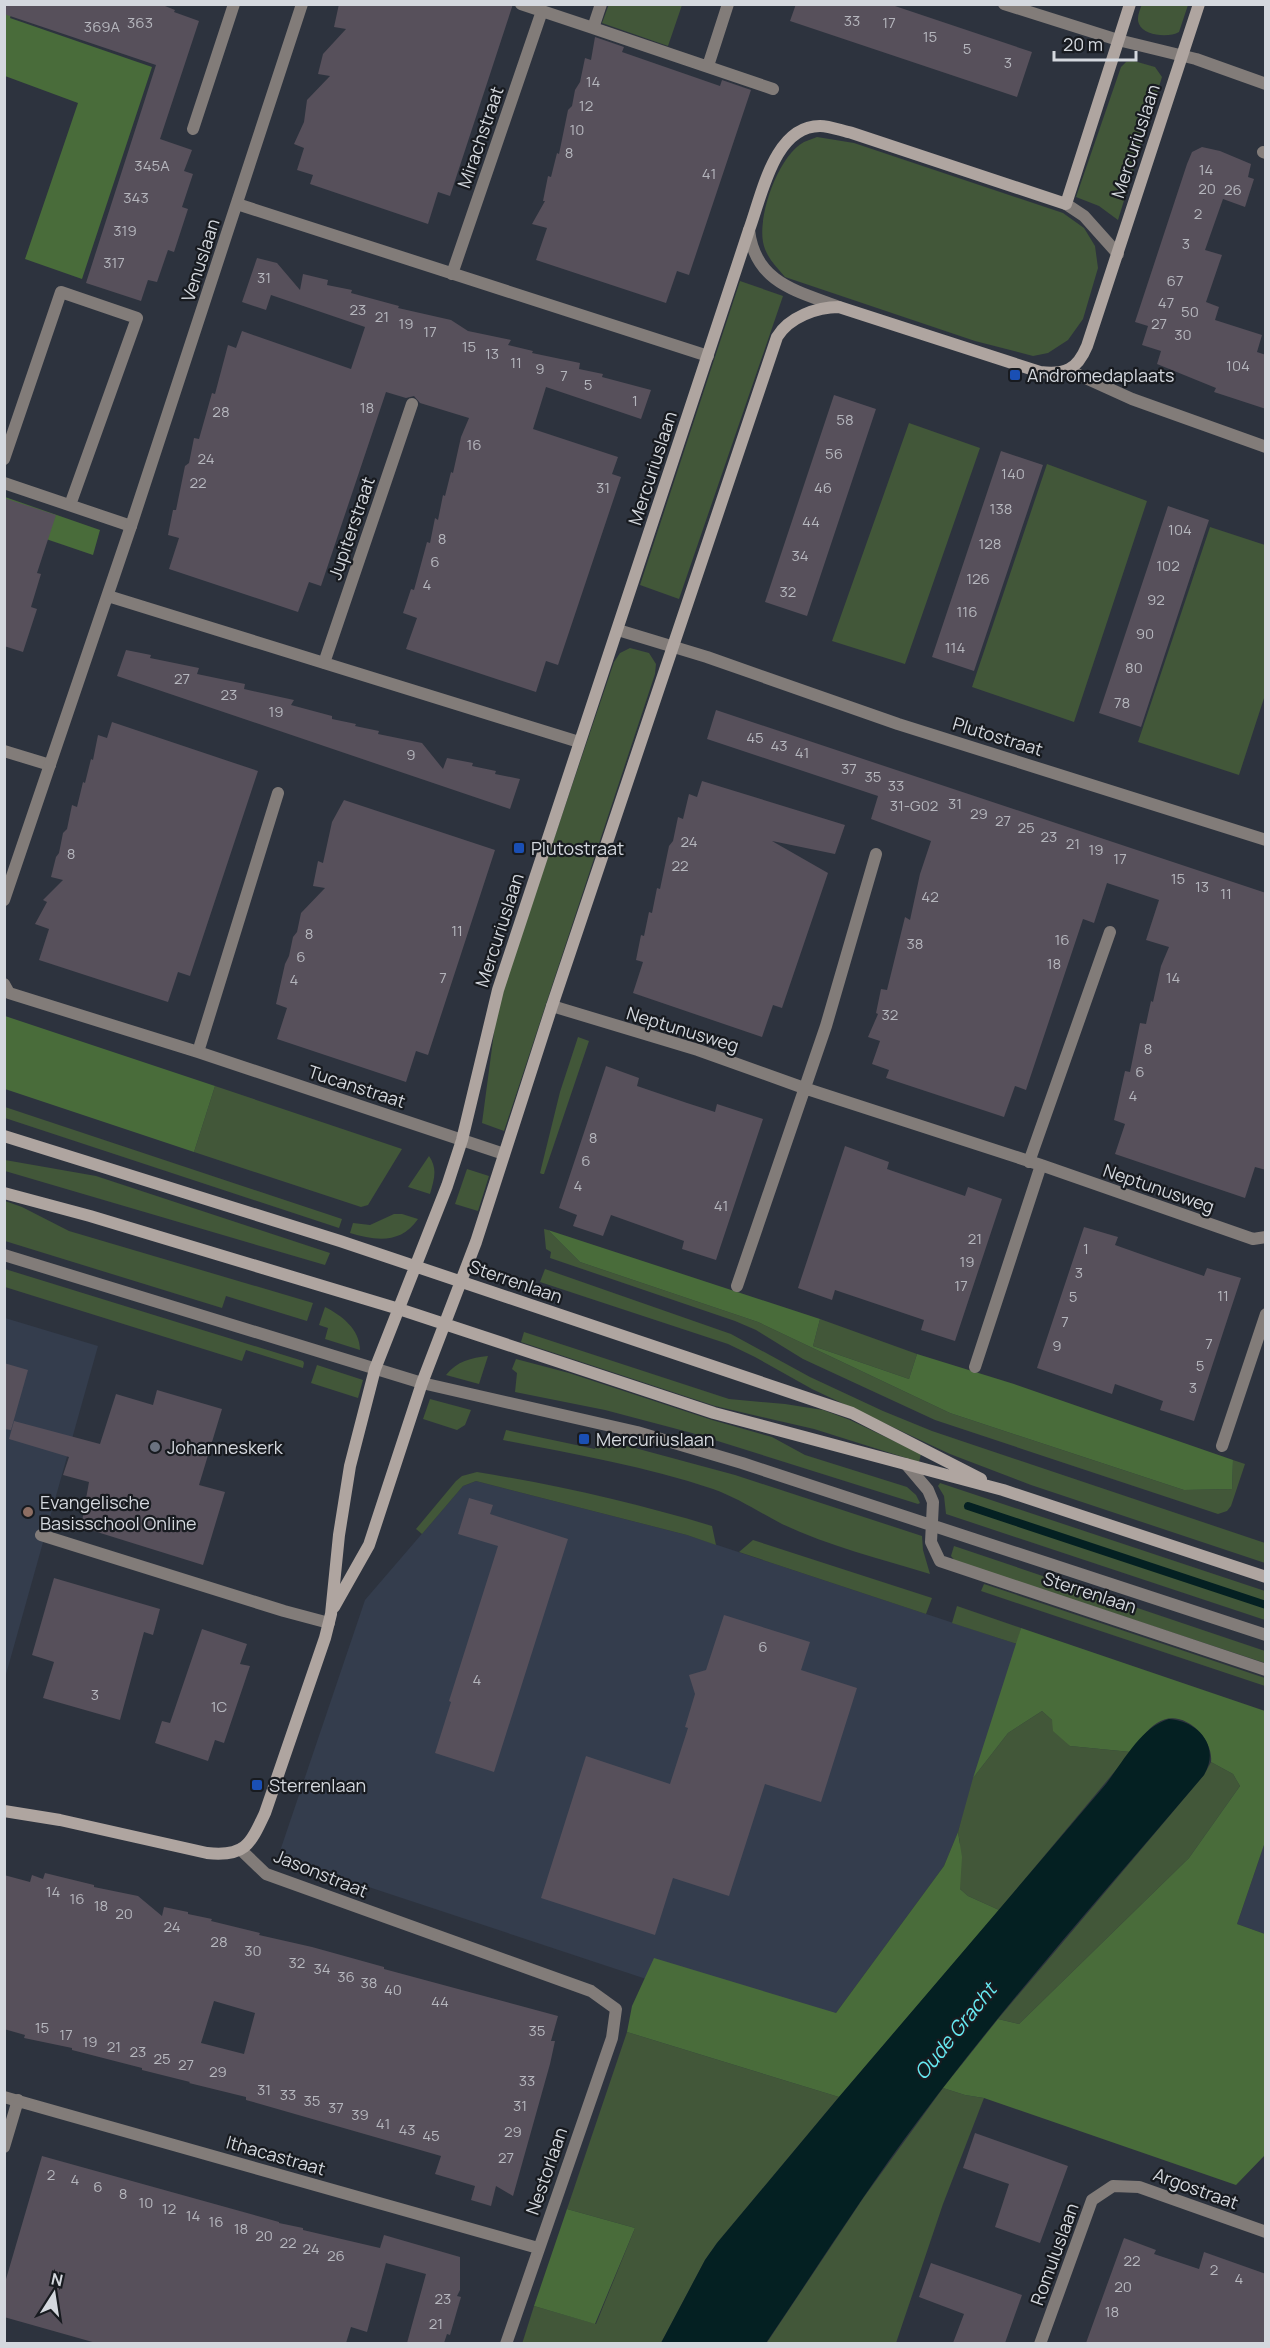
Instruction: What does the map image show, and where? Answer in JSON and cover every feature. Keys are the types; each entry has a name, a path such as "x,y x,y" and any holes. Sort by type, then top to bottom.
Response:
{"street":[{"path":"193,129 234,4"},
{"name":"Venuslaan","path":"4,900 108,596 302,4"},
{"path":"521,4 773,89"},
{"path":"593,28 601,4"},
{"path":"708,66 728,4"},
{"path":"1004,4 1118,40 1182,55 1266,84"},
{"path":"1066,204 1130,4"},
{"name":"Mercuriuslaan","path":"749,230 750,244 754,253 771,276 783,286 839,307 1040,372 1056,374 1068,370 1082,359 1199,4"},
{"name":"Mirachstraat","path":"452,274 542,11"},
{"name":"Mercuriuslaan","path":"330,1618 339,1535 350,1466 375,1370 462,1140 498,990 749,230 778,152 789,138 803,129 820,126 852,133 1066,204 1084,216 1118,254"},
{"path":"237,204 708,356"},
{"path":"4,459 61,292 137,318 70,505"},
{"name":"Mercuriuslaan","path":"242,1851 256,1834 266,1813 330,1618 369,1545 422,1383 476,1242 552,1006 777,337 789,324 805,314 826,307 839,307"},
{"path":"1068,370 1132,399 1266,447"},
{"name":"Jupiterstraat","path":"324,663 412,404"},
{"path":"4,483 131,526"},
{"path":"108,596 579,742"},
{"name":"Plutostraat","path":"618,630 898,724 1266,840"},
{"path":"4,751 50,765"},
{"path":"198,1052 278,793"},
{"path":"737,1286 826,1026 876,854"},
{"path":"975,1367 1035,1164 1110,932"},
{"name":"Tucanstraat","path":"4,984 9,993 198,1052 504,1154"},
{"name":"Neptunusweg","path":"552,1006 698,1050 804,1088 1253,1239 1266,1237"},
{"name":"Sterrenlaan","path":"4,1137 94,1163 415,1267 852,1413 1003,1490"},
{"name":"Sterrenlaan","path":"4,1193 90,1216 445,1323 714,1413 1003,1490 1266,1577"},
{"name":"Sterrenlaan","path":"4,1255 317,1350 375,1370 422,1383 637,1432 753,1466 1266,1635"},
{"path":"1221,1446 1266,1314"},
{"name":"Sterrenlaan","path":"906,1464 928,1490 933,1502 931,1542 940,1561 1266,1670"},
{"path":"41,1535 284,1611 330,1618"},
{"path":"4,1811 71,1822 207,1853 225,1855 242,1851"},
{"name":"Jasonstraat","path":"242,1851 266,1874 591,1991 616,2009"},
{"name":"Nestorlaan","path":"506,2343 612,2038 616,2009"},
{"name":"Ithacastraat","path":"4,2097 538,2248"},
{"path":"4,2147 18,2100"},
{"name":"Argostraat","path":"1113,2187 1139,2187 1266,2232"},
{"name":"Romuluslaan","path":"1040,2343 1092,2200 1113,2187"}],"shaded area":[{"name":"Evangelische Basisschool Online","path":"5,1318 98,1346 5,1678"},
{"path":"476,1481 687,1535 1017,1644 958,1832 944,1866 836,2013 767,2019 278,1857 365,1600 463,1486"},
{"path":"1265,1842 1265,1934 1237,1924"}],"green space":[{"path":"609,4 682,5 668,46 602,23"},
{"path":"1142,4 1188,4 1179,32 1157,35 1142,28 1138,19"},
{"path":"4,5 14,5 10,18 152,67 82,279 25,259 78,103 5,76"},
{"path":"1134,61 1155,67 1162,77 1118,220 1099,206 1076,197 1121,67 1126,62"},
{"path":"817,137 854,143 1063,213 1084,228 1095,246 1098,268 1083,319 1068,340 1048,353 1033,356 975,341 785,277 774,265 764,247 762,231 767,202 778,173 786,160 804,142"},
{"path":"740,281 783,296 679,599 640,585"},
{"path":"909,423 980,448 905,664 832,641"},
{"path":"1047,464 1147,501 1074,722 972,687"},
{"path":"5,497 100,530 93,555 5,525"},
{"path":"1210,527 1265,545 1265,695 1239,775 1138,742"},
{"path":"630,648 649,653 656,664 655,674 504,1131 482,1123 495,1025 503,989 614,662 620,653"},
{"path":"5,1016 215,1086 194,1152 5,1089"},
{"path":"578,1037 589,1041 544,1174 542,1174 540,1173 560,1092"},
{"path":"215,1086 402,1149 368,1205 361,1207 194,1152"},
{"path":"5,1107 342,1219 339,1228 5,1118"},
{"path":"429,1156 434,1170 430,1194 408,1187"},
{"path":"5,1160 96,1176 330,1253 325,1265 5,1171"},
{"path":"467,1169 489,1176 478,1211 455,1204"},
{"path":"5,1201 69,1231 313,1303 307,1321 226,1296 222,1308 5,1241"},
{"path":"394,1214 418,1219 404,1233 396,1237 378,1239 350,1233 353,1223 370,1225"},
{"path":"544,1229 548,1230 580,1262 758,1322 950,1413 1184,1490 1232,1489 1233,1460 1245,1464 1231,1506 1227,1511 1218,1514 935,1420 803,1359 756,1330 735,1321 550,1258 551,1252 546,1249"},
{"path":"548,1230 820,1319 813,1346 909,1379 917,1354 1014,1384 1233,1460 1232,1489 1184,1490 950,1413 758,1322 580,1262"},
{"path":"5,1269 303,1361 303,1368 246,1350 242,1361 5,1287"},
{"path":"545,1269 731,1334 810,1377 932,1431 1265,1543 1265,1563 1031,1485 950,1454 812,1389 728,1344 540,1282"},
{"path":"325,1307 337,1314 353,1329 360,1350 325,1339 328,1328 319,1325"},
{"path":"820,1319 917,1354 909,1379 813,1346"},
{"path":"524,1332 729,1399 823,1410 850,1420 921,1454 919,1462 814,1429 715,1406 521,1342"},
{"path":"488,1356 479,1384 446,1375 455,1366 465,1361"},
{"path":"516,1359 569,1373 712,1420 772,1437 805,1455 907,1487 916,1495 920,1503 692,1433 605,1410 515,1392 517,1373 512,1369"},
{"path":"317,1365 363,1380 358,1398 311,1383"},
{"path":"430,1399 471,1410 465,1425 457,1430 423,1419"},
{"path":"506,1430 595,1449 598,1438 735,1475 922,1536 923,1550 930,1574 818,1539 782,1524 713,1489 635,1467 503,1440"},
{"path":"477,1472 596,1495 712,1526 716,1545 687,1535 476,1481 463,1486 422,1534 416,1529 456,1481 462,1476"},
{"path":"940,1483 1265,1591 1265,1620 946,1514 944,1496 938,1486"},
{"path":"753,1540 932,1598 926,1614 739,1552"},
{"path":"954,1546 1265,1651 1265,1663 955,1561 951,1556"},
{"path":"984,1584 1265,1678 1265,1686 981,1591"},
{"path":"957,1606 1021,1628 1017,1644 952,1623"},
{"path":"1021,1628 1265,1711 1265,1842 1237,1924 1265,1934 1265,2155 1236,2185 984,2098 943,2088 998,2019 1019,2024 1189,1858 1240,1786 1233,1774 1211,1762 1211,1752 1202,1734 1185,1721 1176,1718 1157,1723 1131,1752 1070,1746 1053,1731 1052,1720 1042,1711 1008,1733 973,1778"},
{"path":"1042,1711 1052,1720 1070,1746 1131,1752 999,1910 968,1896 960,1889 958,1832 973,1778 1008,1733"},
{"path":"1211,1762 1233,1774 1240,1786 1189,1858 1019,2024 998,2019 1204,1775"},
{"path":"958,1832 962,1857 960,1889 968,1896 999,1910 839,2097 627,2032 632,2006 654,1958 836,2013 944,1866"},
{"path":"627,2032 839,2097 717,2243 705,2260 661,2343 522,2344 534,2306 596,2324 635,2228 567,2209"},
{"path":"943,2088 984,2098 943,2204 896,2343 766,2344 864,2197"},
{"path":"567,2209 635,2228 595,2324 534,2306"}],"water":[{"name":"Oude Gracht","path":"1169,1719 1189,1725 1204,1737 1210,1754 1204,1775 1059,1944 920,2118 880,2173 766,2343 661,2343 705,2260 717,2243 1106,1784 1133,1746 1150,1729"}],"building":[{"path":"4,4 160,4 199,21 160,139 192,150 184,171 193,174 182,207 188,209 174,252 168,250 157,282 148,280 141,301 86,283 156,65 4,14"},
{"path":"339,4 513,4 450,196 438,192 428,224 310,184 313,175 297,170 304,148 294,144 304,122 307,100 330,76 318,74 323,54 346,29 334,27"},
{"path":"796,4 889,4 1032,52 1017,97 790,21"},
{"path":"595,37 624,47 622,52 720,86 722,80 751,90 689,275 677,271 666,303 536,260 547,228 532,224 545,201 543,201 548,176 551,177 557,153 559,154 568,110 572,106 575,90 580,82 585,58 591,60"},
{"path":"1202,147 1220,151 1251,164 1248,177 1254,179 1245,207 1223,199 1205,250 1222,255 1206,302 1219,307 1215,320 1262,335 1257,352 1266,355 1266,409 1214,392 1216,388 1157,364 1161,351 1142,345 1148,326 1135,322 1187,164 1192,152"},
{"path":"257,258 277,263 300,290 303,274 328,280 327,285 352,290 351,293 399,306 398,308 451,320 468,331 511,340 508,345 533,351 532,353 580,363 579,369 603,374 602,377 651,390 641,419 546,387 533,429 618,457 612,474 621,477 558,665 546,661 536,692 406,649 417,618 403,613 411,589 414,590 427,542 430,543 435,518 438,520 443,495 445,496 451,472 453,473 461,437 469,418 420,403 414,396 406,398 386,392 321,586 309,582 298,612 169,569 179,538 168,535 173,510 176,510 185,466 189,463 194,438 199,439 212,393 215,394 228,345 236,348 242,331 351,369 365,327 271,295 266,310 242,302"},
{"path":"834,395 876,409 807,616 765,602"},
{"path":"1001,451 1043,465 974,671 932,657"},
{"path":"4,498 56,515 37,573 41,574 31,607 37,609 23,652 4,646"},
{"path":"1168,506 1209,520 1141,727 1099,713"},
{"path":"126,650 151,655 150,658 199,668 197,674 245,684 244,689 294,700 291,705 332,716 332,719 379,731 378,734 422,743 443,769 447,758 473,763 472,766 496,771 495,774 520,779 510,809 117,676"},
{"path":"716,710 1266,893 1266,1170 1255,1167 1245,1198 1115,1154 1125,1124 1114,1120 1125,1071 1130,1072 1140,1023 1146,1024 1161,966 1169,947 1146,940 1159,900 1107,883 1094,923 1083,919 1026,1090 1015,1086 1004,1117 886,1078 889,1070 872,1064 880,1041 868,1037 878,1014 876,1013 881,989 887,990 905,917 910,920 920,874 931,841 871,819 878,796 707,739"},
{"path":"112,722 258,771 190,976 178,972 168,1002 39,960 49,929 35,924 47,902 43,900 63,880 51,877 63,833 67,829 72,805 77,807 83,782 85,783 91,759 93,760 98,735 107,738"},
{"path":"702,781 845,825 835,854 772,841 828,873 782,1008 773,1005 762,1037 633,993 643,962 636,960 641,935 644,936 649,912 652,913 657,888 660,889 678,817 683,819 689,794 697,797"},
{"path":"344,800 495,850 428,1055 416,1051 406,1082 277,1039 287,1008 276,1004 285,964 293,937 297,932 301,913 325,888 313,886 318,861 323,863 332,822"},
{"path":"606,1066 639,1078 637,1086 687,1103 715,1112 717,1104 763,1119 716,1260 682,1249 684,1241 611,1215 603,1236 573,1226 577,1215 559,1208"},
{"path":"845,1146 889,1162 887,1169 965,1196 968,1187 1002,1199 955,1341 921,1330 924,1320 835,1290 832,1300 798,1288"},
{"path":"1084,1227 1118,1237 1115,1245 1204,1276 1207,1268 1241,1278 1194,1421 1160,1410 1163,1401 1115,1384 1112,1394 1037,1368"},
{"path":"4,1363 28,1370 11,1430 4,1429"},
{"name":"Johanneskerk","path":"157,1390 222,1409 199,1485 225,1492 203,1565 81,1527 89,1482 63,1475 69,1457 9,1439 14,1421 100,1444 116,1394 153,1405"},
{"path":"469,1498 493,1505 490,1514 568,1539 494,1772 435,1753 498,1546 458,1534"},
{"path":"54,1578 160,1609 153,1635 144,1632 120,1720 43,1698 54,1662 32,1655"},
{"path":"724,1615 810,1642 801,1670 857,1688 821,1802 765,1784 729,1896 673,1878 655,1935 541,1898 586,1756 670,1784 688,1728 685,1727 695,1694 689,1675 706,1670"},
{"path":"202,1629 247,1644 240,1664 250,1666 224,1743 215,1740 208,1761 155,1743 162,1721 170,1723"},
{"path":"45,1873 94,1885 94,1887 138,1896 162,1916 164,1907 188,1912 188,1914 212,1919 211,1921 260,1933 259,1935 312,1947 558,2016 551,2041 555,2041 550,2064 513,2196 496,2186 491,2206 471,2200 475,2186 435,2174 441,2156 246,2100 246,2097 142,2070 142,2068 72,2050 72,2048 24,2038 25,2035 4,2029 4,1875 30,1882 32,1875 43,1879","holes":["214,2001 255,2013 244,2054 201,2043"]},
{"path":"975,2133 1068,2166 1040,2243 995,2227 1009,2184 963,2168"},
{"path":"42,2156 303,2228 303,2230 380,2248 384,2235 460,2257 460,2290 457,2296 461,2297 450,2335 447,2334 444,2343 407,2343 426,2274 386,2263 367,2332 351,2327 346,2343 96,2343 4,2317 4,2286"},
{"path":"1124,2238 1156,2250 1154,2254 1199,2269 1204,2252 1266,2274 1266,2343 1086,2343"},
{"path":"931,2263 1022,2295 1005,2343 953,2343 964,2314 919,2297"}],"waterway":[{"path":"968,1506 1266,1605"}],"place":[{"name":"Andromedaplaats","path":"1015,375"},
{"name":"Plutostraat","path":"519,848"},
{"name":"Mercuriuslaan","path":"584,1439"},
{"name":"Johanneskerk","path":"155,1447"},
{"name":"Evangelische Basisschool Online","path":"28,1512"},
{"name":"Sterrenlaan","path":"257,1785"}]}
